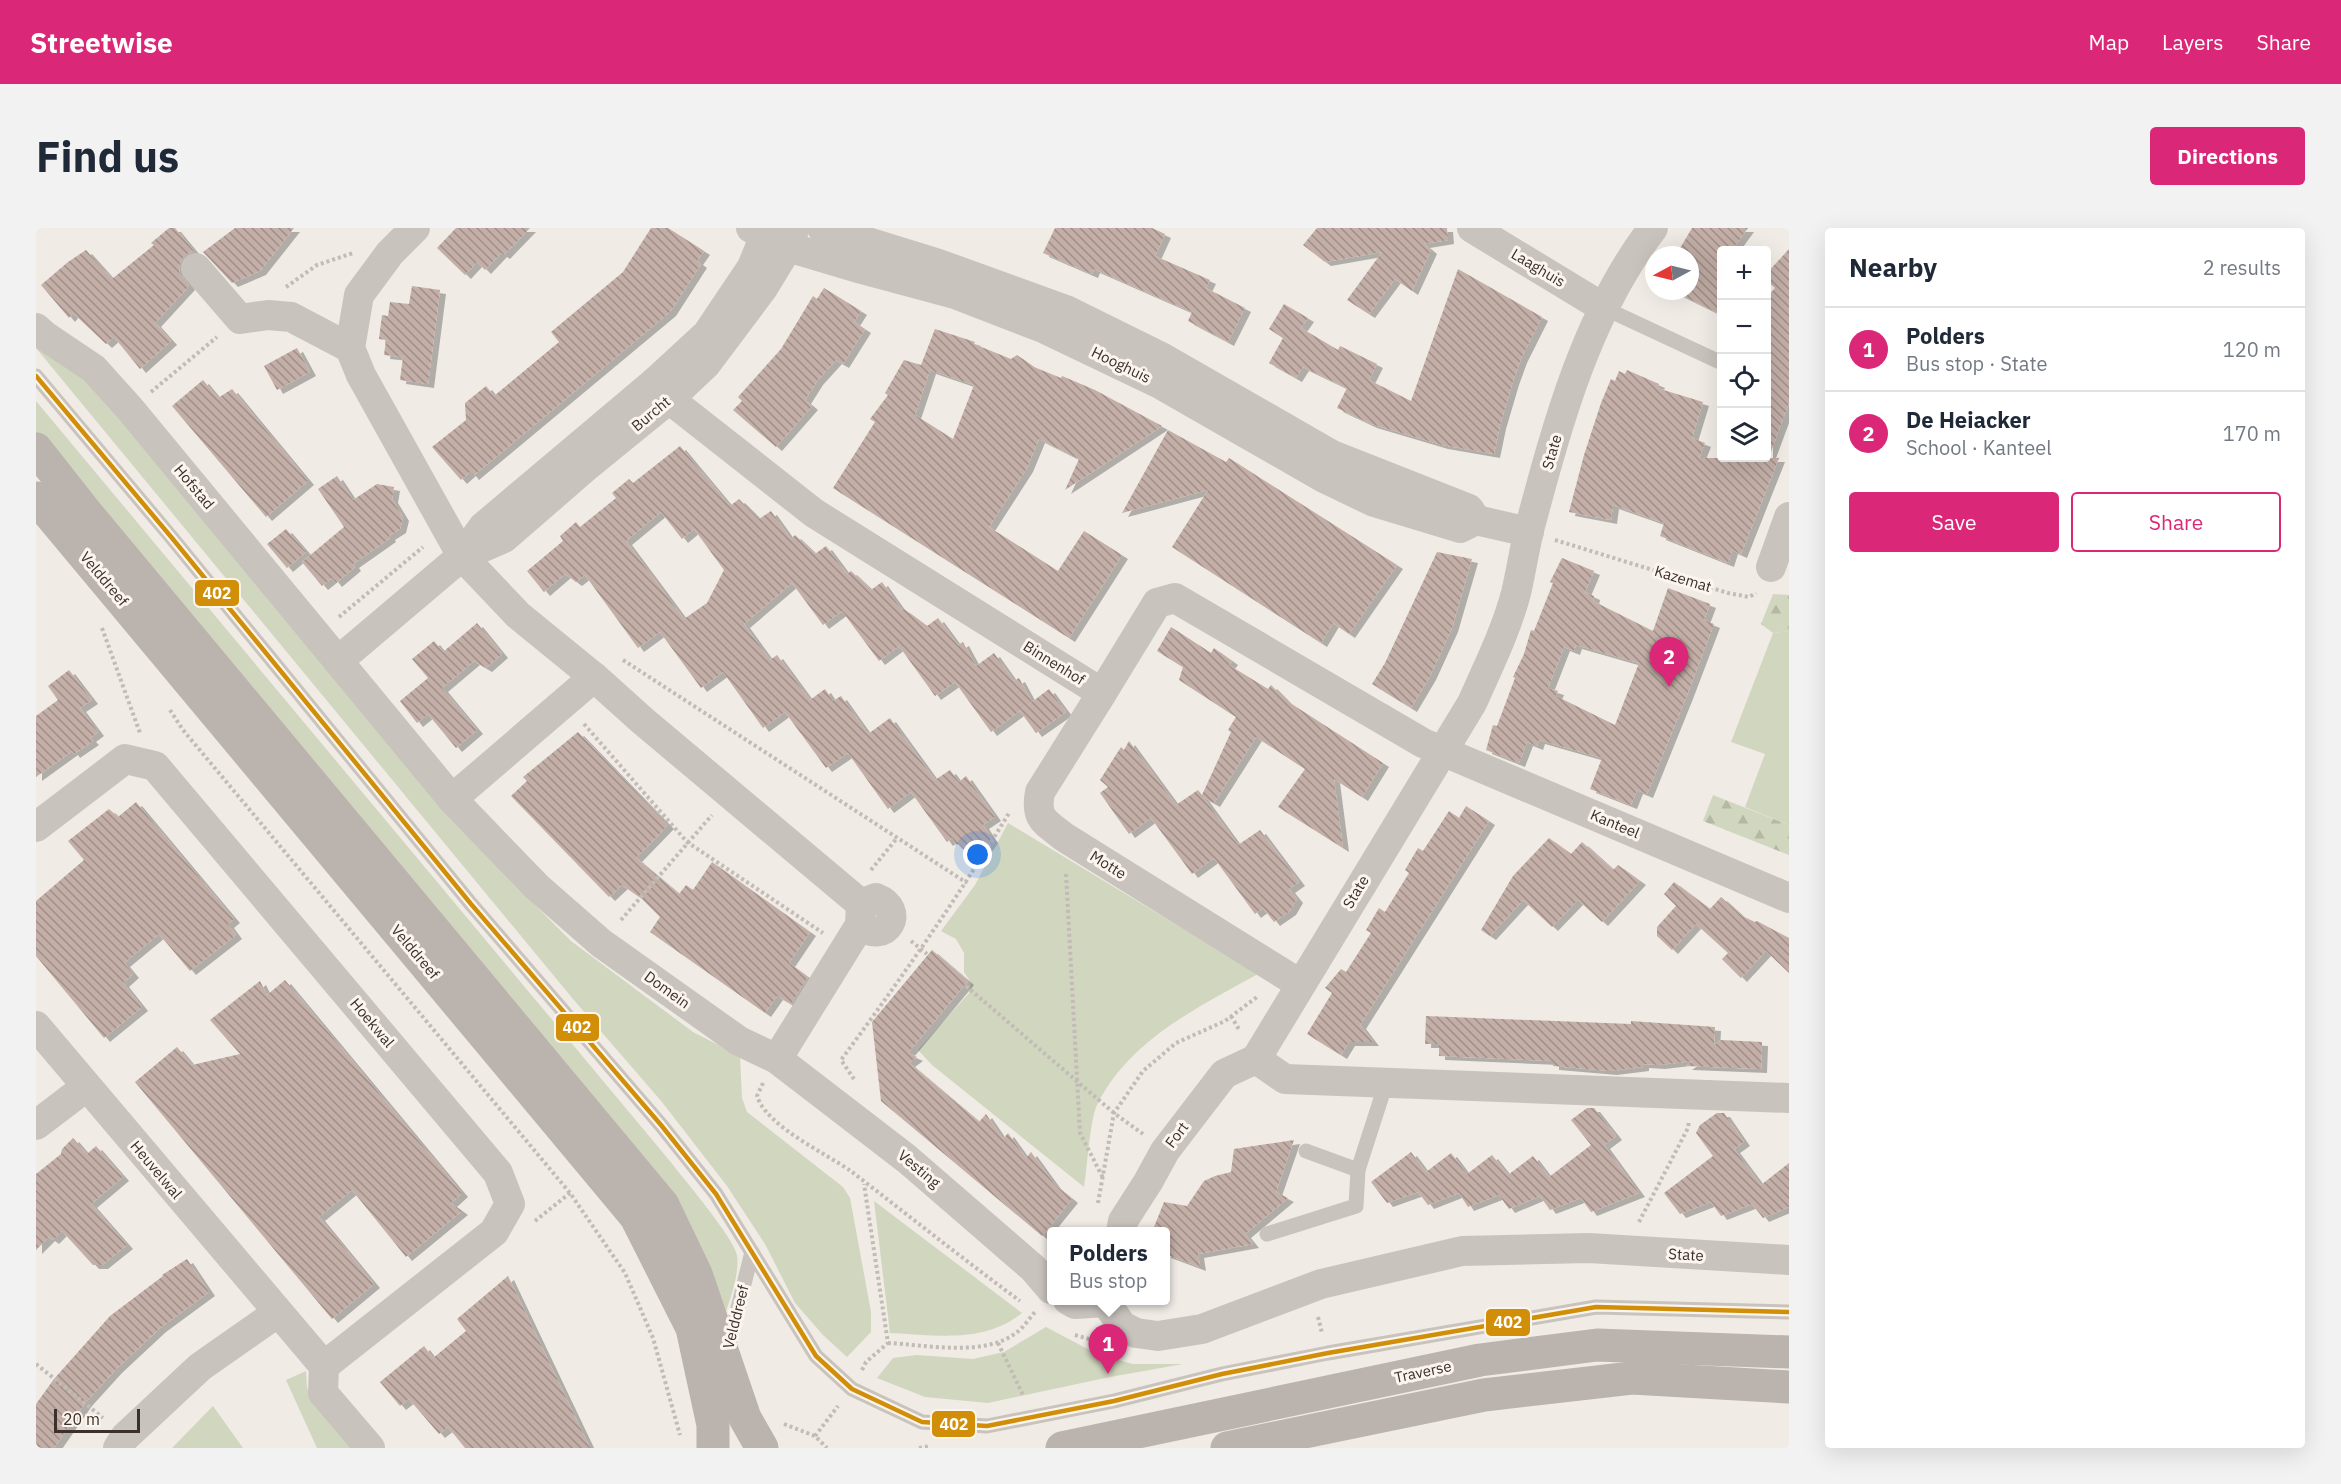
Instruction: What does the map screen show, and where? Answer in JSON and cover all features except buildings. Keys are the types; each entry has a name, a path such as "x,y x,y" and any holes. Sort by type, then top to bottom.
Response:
{"main road":[{"name":"Velddreef","path":"36,449 84,510 663,1205 696,1274 744,1418 762,1448"},
{"name":"Velddreef","path":"36,498 636,1217 693,1328 713,1425 698,1445"},
{"name":"Traverse","path":"1062,1448 1480,1360 1598,1345 1789,1352"},
{"path":"1227,1448 1295,1441 1484,1395 1632,1378 1789,1387"}],"street":[{"path":"415,228 390,253 359,294 350,348 360,375 462,556 518,615 730,794 855,926 777,1059"},
{"name":"Hooghuis","path":"822,228 936,263 1066,310 1163,358 1332,455 1469,509 1476,520"},
{"name":"Laaghuis","path":"1472,228 1604,308"},
{"name":"State","path":"1257,1059 1300,984 1472,703 1497,648 1515,594 1529,532 1573,378 1604,308 1637,249 1653,228"},
{"name":"Hooghuis","path":"774,233 955,294 1043,328 1160,384 1324,478 1374,502 1460,528 1476,520 1529,532"},
{"name":"Burcht","path":"338,661 462,556 504,538 588,465 662,390 706,364 763,288 774,233"},
{"path":"196,268 240,319 268,315 291,317 350,348"},
{"name":"Hofstad","path":"36,328 94,369 130,409 338,661"},
{"name":"Binnenhof","path":"662,390 814,513 1102,693 1157,603 1175,598 1423,743 1442,751"},
{"path":"1771,567 1789,517"},
{"name":"Domein","path":"338,661 452,799 537,886 602,943 739,1041 777,1059"},
{"path":"452,799 594,677"},
{"path":"1037,807 1040,792 1102,693"},
{"name":"Kanteel","path":"1442,751 1789,898"},
{"path":"36,827 125,759"},
{"name":"Hoekwal","path":"125,759 155,766 498,1173 510,1204 494,1232 324,1366"},
{"name":"Motte","path":"1037,807 1041,819 1064,837 1300,984"},
{"name":"Heuvelwal","path":"36,1026 324,1366"},
{"name":"Vesting","path":"777,1059 908,1159 1033,1268 1047,1288"},
{"path":"1257,1059 1285,1079 1789,1098"},
{"name":"Fort","path":"1122,1227 1123,1221 1165,1151 1224,1074 1257,1059"},
{"path":"36,1125 86,1087"},
{"name":"State","path":"1109,1305 1122,1326 1136,1333 1158,1336 1202,1329 1321,1284 1462,1251 1589,1248 1624,1252 1789,1260"},
{"path":"122,1442 200,1367 277,1313"},
{"path":"324,1366 323,1393 370,1448"},
{"path":"1287,1400 1295,1441"}],"lane":[{"path":"1604,308 1717,361"},
{"path":"36,376 172,538 471,904 661,1125 716,1194 816,1356 852,1389 922,1422 987,1426 1114,1401 1222,1374 1316,1355 1596,1307 1789,1312"},
{"path":"1267,1234 1356,1206 1358,1170 1386,1083"},
{"path":"1306,1151 1358,1170"},
{"name":"Velddreef","path":"725,1362 753,1252"}],"path":[{"path":"278,292 317,265 358,251"},
{"path":"130,409 240,319"},
{"name":"Kazemat","path":"1529,532 1728,593 1749,597 1762,589 1771,567"},
{"path":"99,620 141,737 125,759"},
{"path":"594,677 614,655 967,883"},
{"path":"164,702 183,730 570,1192 625,1273 698,1445"},
{"path":"565,702 687,842 855,926"},
{"path":"602,943 730,794"},
{"path":"857,1082 841,1060 967,883 1012,809 1037,807"},
{"path":"1064,837 1080,1133 1103,1180"},
{"path":"966,986 1114,1113 1165,1151"},
{"path":"1624,1252 1688,1128 1691,1095"},
{"path":"864,1183 888,1343"},
{"path":"814,1436 852,1389 866,1362 888,1343 971,1348 998,1343 1017,1333 1047,1305"},
{"path":"998,1343 1024,1399"},
{"path":"36,1364 122,1442"}],"green space":[{"path":"36,344 87,379 515,885 571,941 693,1032 740,1056 742,1098 747,1112 843,1187 850,1198 871,1312 871,1332 847,1357 823,1335 795,1303 765,1244 727,1186 662,1102 573,999 36,348"},
{"path":"36,401 707,1208 737,1255 736,1279 724,1319 36,437"},
{"path":"1773,594 1789,595 1789,631 1773,633 1761,624"},
{"path":"1789,631 1789,825 1745,807 1765,754 1731,742 1773,633"},
{"path":"1713,795 1789,825 1789,855 1703,821"},
{"path":"1008,823 1258,974 1189,1013 1146,1044 1127,1062 1097,1105 1084,1187 932,1065 918,1050 969,993 971,983 964,972 964,953 956,939 941,931 975,885"},
{"path":"874,1201 1022,1313 1007,1323 976,1333 942,1336 890,1333"},
{"path":"1046,1327 1099,1355 1133,1364 1183,1364 988,1403 925,1397 877,1378 893,1358 917,1355 973,1359 1004,1352"},
{"path":"306,1371 307,1388 356,1448 317,1448 286,1380"},
{"path":"213,1406 243,1448 172,1448"}],"transit line":[{"name":"402","path":"36,376 172,538 471,904 661,1125 716,1194 816,1356 852,1389 922,1422 987,1426 1114,1401 1222,1374 1328,1353 1596,1307 1789,1312"}],"place":[{"name":"De Heiacker","path":"1669,687"},
{"name":"Polders","path":"1108,1374"}]}
